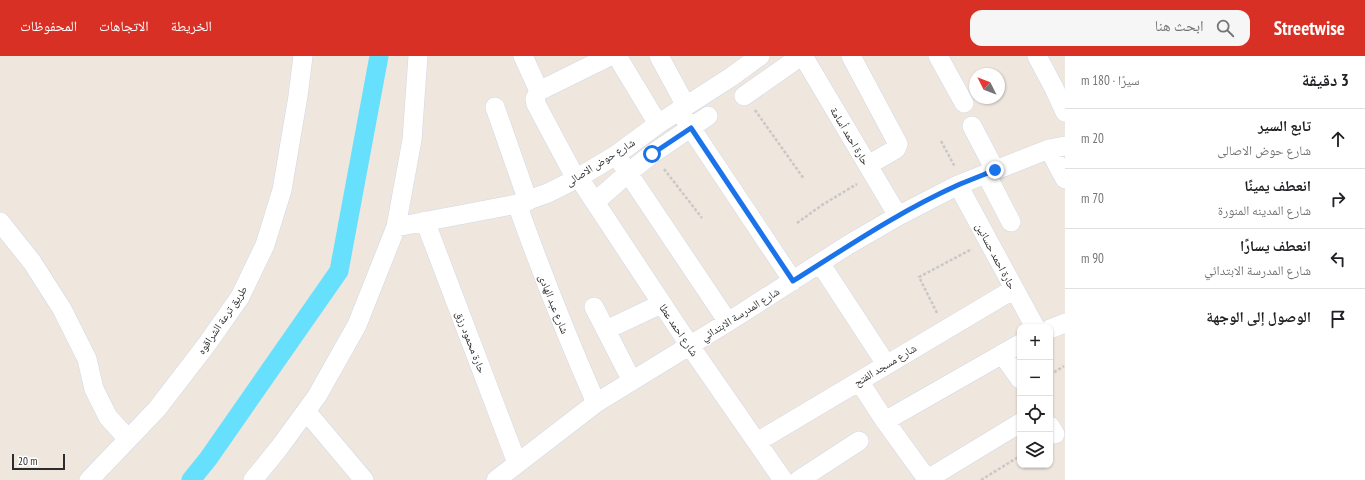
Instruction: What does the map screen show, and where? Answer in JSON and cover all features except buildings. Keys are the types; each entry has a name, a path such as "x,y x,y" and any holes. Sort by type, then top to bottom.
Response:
{"street":[{"name":"طريق ترعة الشراقوه","path":"90,480 157,410 207,344 240,297 265,245 282,190 298,96 303,56"},
{"path":"253,480 279,448 317,396 357,325 396,227 412,140 418,56"},
{"path":"523,56 539,90 610,56"},
{"path":"617,56 658,124"},
{"path":"659,56 691,128 793,281"},
{"name":"شارع حوض الاصالى","path":"396,227 522,202 548,193 578,179 616,155 682,108 731,78 760,56"},
{"path":"744,96 802,56"},
{"name":"حارة احمد أسامة","path":"802,56 898,216"},
{"path":"851,56 898,146 870,170"},
{"path":"938,56 964,104"},
{"path":"1037,56 1060,85 1065,112"},
{"name":"شارع احمد عطا","path":"539,90 535,99 536,104 578,179 595,202 661,304 783,480"},
{"name":"شارع عبد الهادى","path":"495,107 541,271 596,403"},
{"name":"شارع حوض الاصالى","path":"595,202 628,172 708,116"},
{"path":"972,126 1011,222"},
{"path":"1057,148 1065,179"},
{"name":"شارع المدرسة الابتدائي","path":"496,480 596,403 898,216 961,184 1057,148"},
{"path":"616,155 728,322"},
{"name":"حارة احمد حسانين","path":"961,184 988,240 1033,324"},
{"path":"0,222 32,262 62,309 87,359 94,389 108,416 128,439"},
{"name":"حارة محمود رزق","path":"425,222 517,463"},
{"path":"820,263 886,364"},
{"name":"شارع مسجد الفتح","path":"757,442 1014,289"},
{"path":"606,330 661,304"},
{"path":"594,306 632,381"},
{"path":"1053,328 1065,322"},
{"path":"885,421 1017,346"},
{"path":"1002,354 1017,375"},
{"path":"859,380 885,421 926,480 1017,425"},
{"path":"306,411 364,480"},
{"path":"799,480 859,442"}],"path":[{"path":"744,96 804,179"},
{"path":"941,141 961,184"},
{"path":"652,154 702,218"},
{"path":"797,223 870,170"},
{"path":"946,329 919,276 988,240"},
{"path":"1053,374 1064,366"},
{"path":"981,480 1017,458"}],"waterway":[{"path":"191,480 208,459 339,271 379,56"}],"route":[{"path":"652,154 691,128 793,281 898,216 958,185 995,170"}]}
